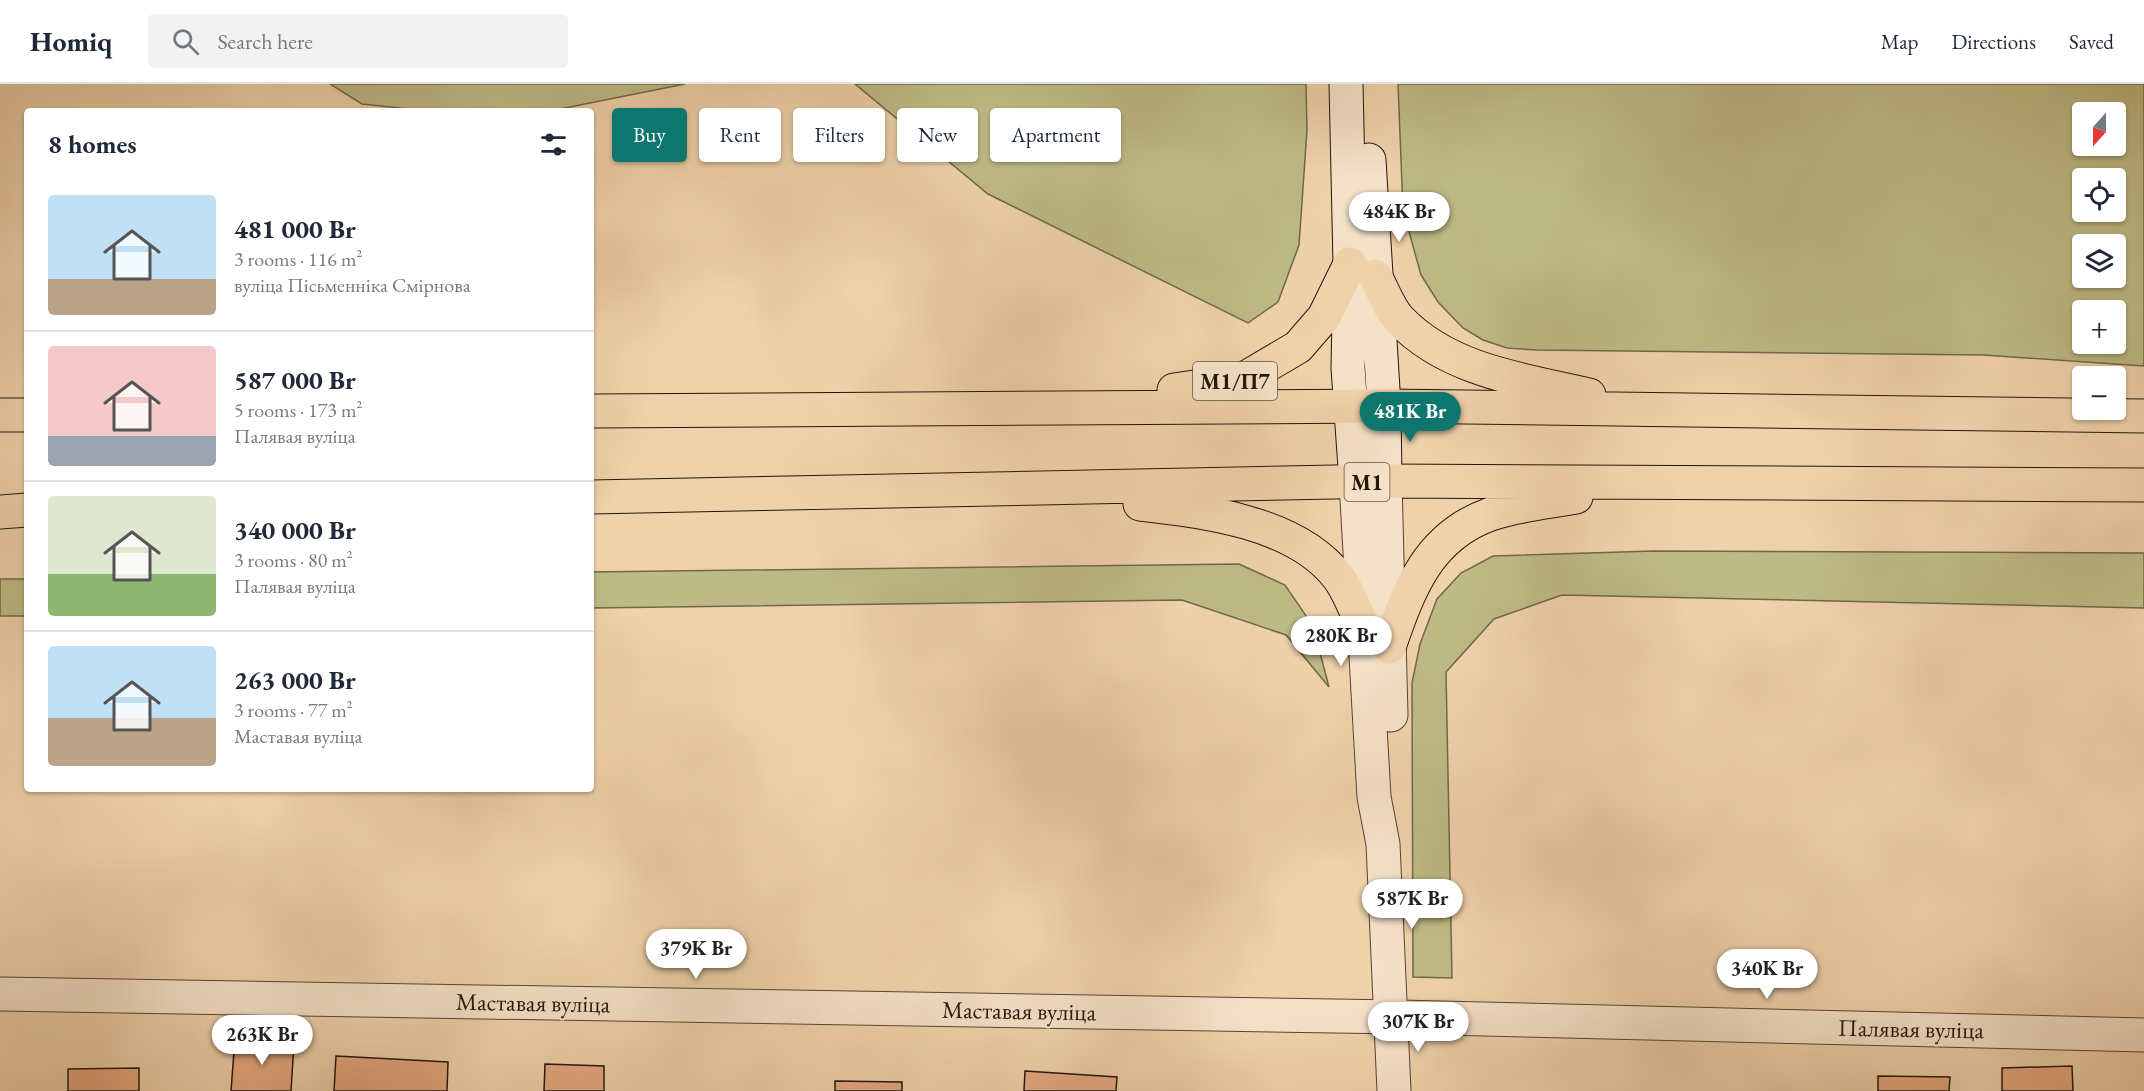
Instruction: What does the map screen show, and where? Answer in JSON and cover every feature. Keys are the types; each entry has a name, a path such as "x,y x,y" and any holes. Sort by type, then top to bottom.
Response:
{"highway":[{"name":"М1/П7","path":"1067,407 1242,380 1300,346 1362,270 1398,319 1434,349 1487,371 1653,409"},
{"path":"594,411 1384,406 2144,416"},
{"path":"0,415 24,415"},
{"name":"М1","path":"594,497 1370,482 2144,485"},
{"path":"1016,489 1197,510 1260,526 1301,545 1338,577 1377,638 1406,597 1426,563 1455,531 1492,514 1646,483"},
{"path":"0,512 24,510"}],"street":[{"name":"М1/П7","path":"1346,84 1362,270 1384,406 1370,482"},
{"name":"М1/П7","path":"1366,84 1362,270 1348,368 1352,406 1370,482"},
{"path":"1370,482 1377,638 1394,795 1383,844 1394,1091"},
{"name":"Маставая вуліца","path":"0,994 1390,1017"},
{"name":"Палявая вуліца","path":"1390,1017 2144,1035"}],"shaded area":[{"path":"330,84 685,84 565,108 400,108 362,104"},
{"path":"855,84 1306,84 1307,130 1299,245 1278,302 1248,323 988,194 949,162 978,162 978,108 897,108 897,119"},
{"path":"1398,84 2144,84 2144,366 1983,355 1507,348 1483,340 1463,328 1438,302 1421,275 1403,210"},
{"path":"1654,551 2144,553 2144,608 1562,595 1494,619 1446,672 1452,978 1413,977 1412,683 1420,644 1437,599 1461,573 1493,556"},
{"path":"1239,564 1285,585 1313,626 1329,687 1286,635 1182,600 594,608 594,572"},
{"path":"0,579 24,579 24,616 0,616"}],"building":[{"path":"235,1038 294,1043 291,1091 231,1091"},
{"path":"336,1056 448,1062 447,1091 334,1091"},
{"path":"545,1064 604,1066 604,1091 544,1091"},
{"path":"2072,1066 2073,1091 2002,1091 2002,1068"},
{"path":"139,1068 139,1091 68,1091 68,1069"},
{"path":"1025,1071 1117,1077 1116,1091 1024,1091"},
{"path":"1878,1076 1950,1077 1949,1091 1878,1091"},
{"path":"835,1081 902,1082 902,1091 835,1091"}]}
